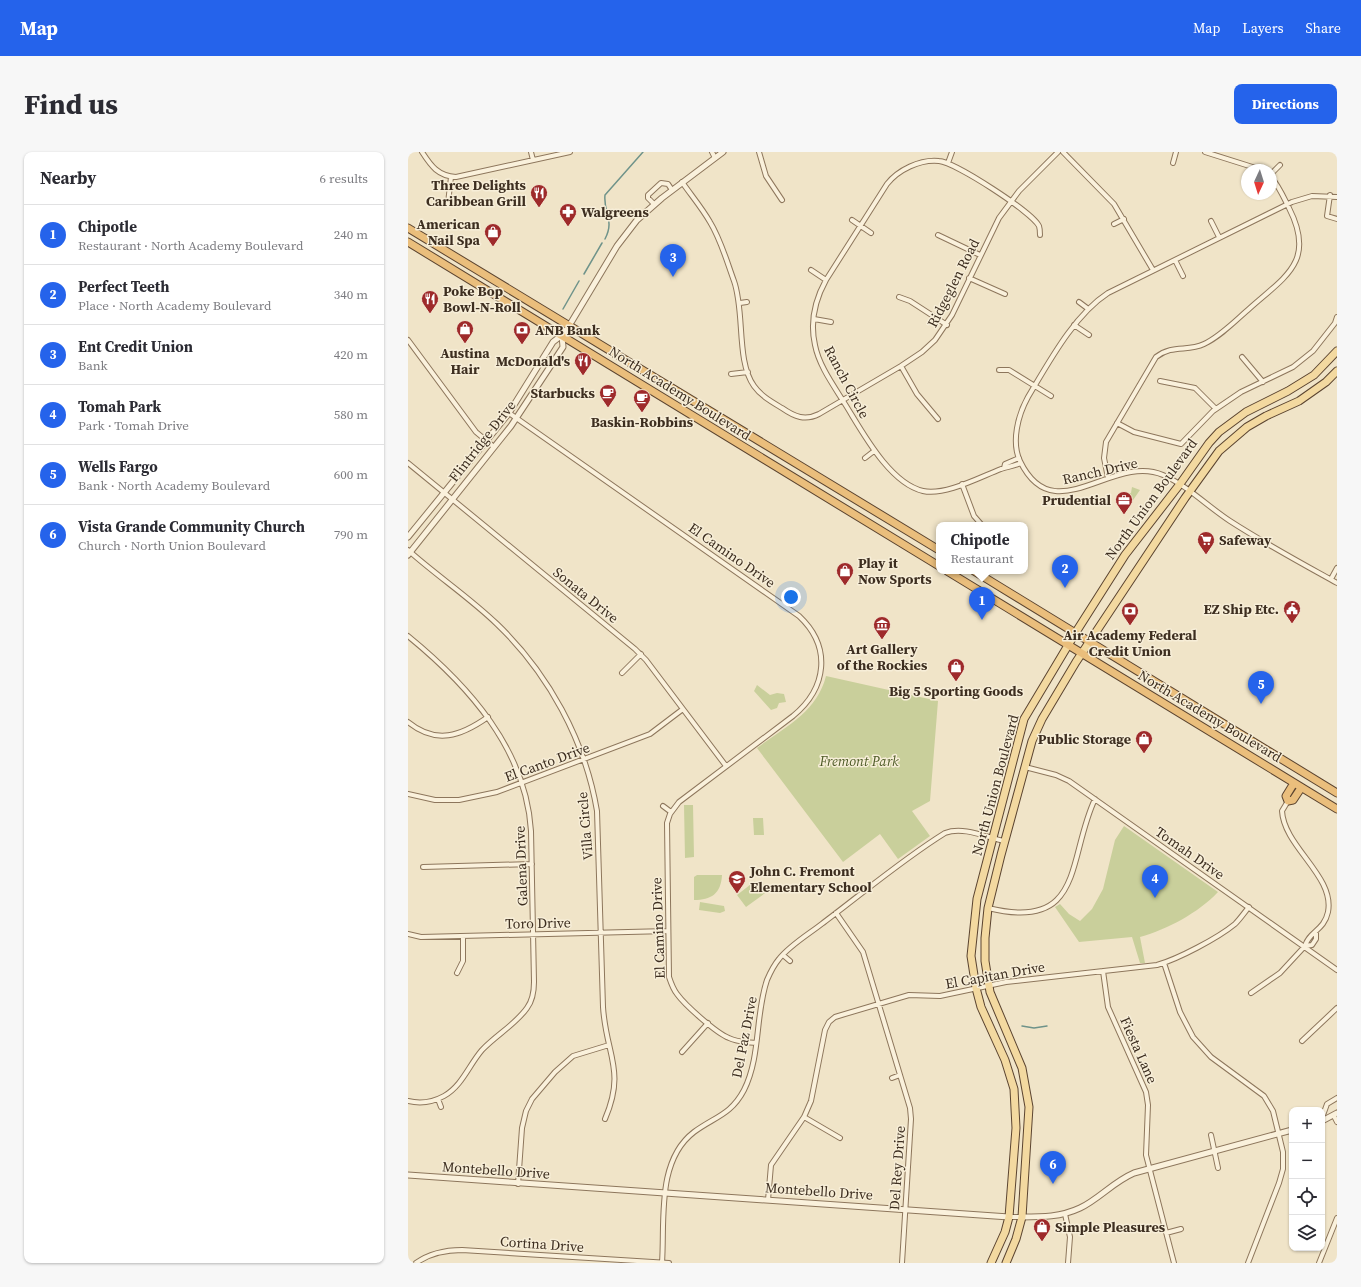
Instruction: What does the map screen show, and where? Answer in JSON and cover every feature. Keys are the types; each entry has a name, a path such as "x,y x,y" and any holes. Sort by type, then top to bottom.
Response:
{"highway":[{"name":"North Academy Boulevard","path":"408,228 936,548"},
{"name":"North Academy Boulevard","path":"408,242 936,564"},
{"name":"North Academy Boulevard","path":"952,574 1337,809"},
{"name":"North Academy Boulevard","path":"979,574 1337,793"},
{"path":"1294,783 1286,796 1288,801 1294,800 1301,788"}],"main road":[{"name":"North Union Boulevard","path":"991,1263 1005,1232 1009,1217 1016,1128 1014,1089 1005,1060 981,1007 976,988 971,956 977,899 1024,719 1076,632 1125,555 1180,484 1199,455 1219,432 1246,412 1300,385 1314,375 1337,351"},
{"name":"North Union Boulevard","path":"1006,1263 1016,1239 1022,1217 1029,1122 1027,1087 1022,1068 1000,1018 988,985 984,951 988,908 1004,841 1032,741 1042,719 1090,641 1215,456 1236,435 1257,421 1311,393 1337,370"}],"street":[{"path":"422,152 434,169 451,177 462,176 570,152"},
{"path":"531,152 533,160"},
{"path":"712,152 715,158"},
{"name":"Flintridge Drive","path":"408,537 509,413 553,342 562,335 569,326 636,220 682,182 724,152"},
{"path":"759,152 766,176 782,200"},
{"path":"948,163 952,152"},
{"name":"Ridgeglen Road","path":"682,182 715,231 735,282 740,303 748,372 754,386 761,393 796,417 813,416 901,366 928,348 947,325 993,228 1011,202 1058,152"},
{"path":"1063,152 1109,198 1124,219 1153,270"},
{"path":"1173,163 1176,152"},
{"path":"1205,152 1243,164"},
{"name":"Ranch Circle","path":"1021,463 1007,469 1004,468 962,484 935,492 921,490 907,483 874,451 843,400 817,353 813,336 814,319 818,296 826,280 887,184 896,174 907,168 927,162 940,161 948,163 980,180 1011,202 1038,225 1040,235"},
{"path":"1277,168 1280,165"},
{"path":"448,203 451,177"},
{"path":"654,204 648,198 648,195 661,183 668,184 672,190"},
{"path":"1108,478 1104,464 1105,448 1117,423 1156,357 1170,349 1197,347 1212,339 1290,272 1297,258 1300,241 1297,224 1277,186"},
{"path":"1330,195 1327,216 1337,218"},
{"name":"Ranch Drive","path":"1337,197 1330,195 1312,196 1287,204 1108,293 1087,308 1074,324 1026,400 1019,421 1016,442 1018,458 1021,463 1036,483 1048,491 1063,491 1143,470 1161,474 1180,484 1230,520 1337,583"},
{"path":"1114,224 1124,219"},
{"path":"852,220 871,233"},
{"path":"1211,221 1219,238"},
{"path":"938,235 980,255"},
{"path":"1175,260 1183,276"},
{"path":"811,270 826,280"},
{"path":"969,278 1005,294"},
{"path":"899,297 910,301 947,325"},
{"path":"740,303 747,302"},
{"path":"1079,302 1087,308"},
{"path":"1117,423 1134,432 1181,444 1216,409 1241,392 1293,367 1313,351 1336,323 1337,317"},
{"name":"Ranch Circle","path":"814,319 831,322"},
{"path":"1074,324 1089,335"},
{"name":"Flintridge Drive","path":"409,552 517,418 563,347 562,335"},
{"path":"408,340 410,346 476,432 494,447"},
{"path":"1242,357 1263,382"},
{"path":"901,366 914,390 938,419"},
{"path":"999,370 1008,370 1051,396"},
{"path":"730,374 748,372"},
{"path":"1160,381 1194,388 1216,409"},
{"path":"528,383 536,388"},
{"name":"El Camino Drive","path":"509,413 799,616 814,634 819,648 821,668 818,684 811,698 793,716 690,792 679,802 672,812 667,827 669,977 672,987 678,996 708,1023 729,1039 756,1042"},
{"path":"865,458 874,451"},
{"name":"Ranch Circle","path":"1004,468 1005,464 1018,458"},
{"name":"Sonata Drive","path":"408,463 641,654 726,766"},
{"path":"962,484 974,516 979,522"},
{"name":"Villa Circle","path":"409,552 478,607 512,640 547,685 566,719 584,760 598,810 603,1013 616,1082 612,1099 604,1119"},
{"path":"1331,579 1337,568"},
{"name":"Galena Drive","path":"408,636 460,682 488,717 506,748 522,782 530,812 534,934 534,989 527,1008 482,1050 454,1089 438,1099 419,1102 408,1101"},
{"path":"622,673 641,654"},
{"name":"El Canto Drive","path":"408,794 435,800 459,800 483,796 584,760 650,734 683,709"},
{"path":"408,722 428,733 446,736 466,732 488,717"},
{"name":"Tomah Drive","path":"1025,766 1063,777 1337,970"},
{"path":"988,908 1016,914 1026,913 1046,907 1060,897 1073,874 1088,816 1095,799"},
{"path":"1251,993 1280,973 1305,946 1312,945 1316,939 1316,933 1326,920 1328,911 1325,888 1286,826 1282,811 1288,801"},
{"path":"663,806 672,812"},
{"name":"Del Paz Drive","path":"662,1263 666,1193 670,1168 680,1148 694,1132 724,1114 740,1096 750,1074 768,980 775,965 783,954 945,833 950,831 963,831 1004,841"},
{"path":"423,867 532,864"},
{"name":"El Capitan Drive","path":"768,1200 771,1165 804,1117 811,1101 825,1030 829,1022 835,1017 909,995 940,996 988,985 1103,971 1150,967 1164,963 1226,931 1239,920 1249,907"},
{"name":"Del Rey Drive","path":"836,914 863,952 910,1108 911,1119 902,1263"},
{"name":"Toro Drive","path":"408,934 417,937 668,931"},
{"path":"457,973 463,961 463,936"},
{"path":"783,954 790,961"},
{"path":"1164,963 1180,1012 1193,1037 1211,1057 1264,1096 1273,1111 1283,1152 1282,1176 1248,1263"},
{"name":"Fiesta Lane","path":"1103,971 1108,1007 1146,1092 1148,1105 1145,1149 1174,1263"},
{"path":"1302,1041 1337,1008"},
{"path":"682,1052 708,1023"},
{"path":"518,1184 522,1128 526,1112 532,1099 555,1072 573,1056 610,1045"},
{"path":"892,1078 900,1075"},
{"path":"1325,1110 1327,1104 1337,1098"},
{"path":"438,1099 441,1107"},
{"path":"1325,1118 1335,1114 1337,1122"},
{"path":"804,1117 840,1138"},
{"name":"Montebello Drive","path":"408,1176 1009,1217 1049,1217 1065,1214 1080,1208 1122,1179 1149,1169 1289,1131"},
{"path":"1211,1135 1218,1168"},
{"path":"1065,1214 1070,1237 1068,1263"},
{"path":"1319,1263 1337,1218"},
{"path":"1166,1233 1181,1229"},
{"name":"Cortina Drive","path":"416,1263 429,1255 450,1250 599,1261 669,1263"}],"green space":[{"path":"1132,487 1140,490 1131,503 1121,496 1131,493"},
{"name":"Fremont Park","path":"826,676 938,701 930,801 912,811 930,836 898,859 880,834 843,862 757,748 799,718 808,709 822,689"},
{"path":"757,685 770,695 777,693 784,694 786,702 779,703 777,708 771,710 754,691"},
{"path":"684,805 693,805 694,857 685,858"},
{"path":"753,818 763,818 764,835 754,835"},
{"path":"1124,826 1218,892 1201,907 1172,925 1140,937 1145,963 1140,963 1132,937 1079,942 1055,907 1060,904 1069,914 1080,921 1092,909 1103,889 1115,840"},
{"path":"697,875 722,875 720,887 714,895 705,899 694,900 694,877"},
{"path":"755,881 757,885 762,882 768,891 746,907 737,895"},
{"path":"700,902 724,906 725,911 720,913 699,910"}],"waterway":[{"path":"605,239 609,227 605,195 643,152"},
{"path":"584,274 602,243"},
{"path":"563,309 579,281"},
{"path":"1022,1026 1034,1028 1047,1026"}],"place":[{"name":"Three Delights Caribbean Grill","path":"539,208"},
{"name":"Walgreens","path":"568,227"},
{"name":"American Nail Spa","path":"493,247"},
{"name":"Ent Credit Union","path":"673,277"},
{"name":"Poke Bop Bowl-N-Roll","path":"430,314"},
{"name":"Austina Hair","path":"465,344"},
{"name":"ANB Bank","path":"522,345"},
{"name":"McDonald's","path":"583,376"},
{"name":"Starbucks","path":"608,408"},
{"name":"Baskin-Robbins","path":"642,413"},
{"name":"Prudential","path":"1124,515"},
{"name":"Safeway","path":"1206,555"},
{"name":"Play it Now Sports","path":"845,586"},
{"name":"Perfect Teeth","path":"1065,588"},
{"name":"Chipotle","path":"982,620"},
{"name":"EZ Ship Etc.","path":"1292,624"},
{"name":"Air Academy Federal Credit Union","path":"1130,626"},
{"name":"Art Gallery of the Rockies","path":"882,640"},
{"name":"Big 5 Sporting Goods","path":"956,682"},
{"name":"Wells Fargo","path":"1261,704"},
{"name":"Public Storage","path":"1144,754"},
{"name":"John C. Fremont Elementary School","path":"737,894"},
{"name":"Tomah Park","path":"1155,898"},
{"name":"Vista Grande Community Church","path":"1053,1184"},
{"name":"Simple Pleasures","path":"1042,1242"}]}
